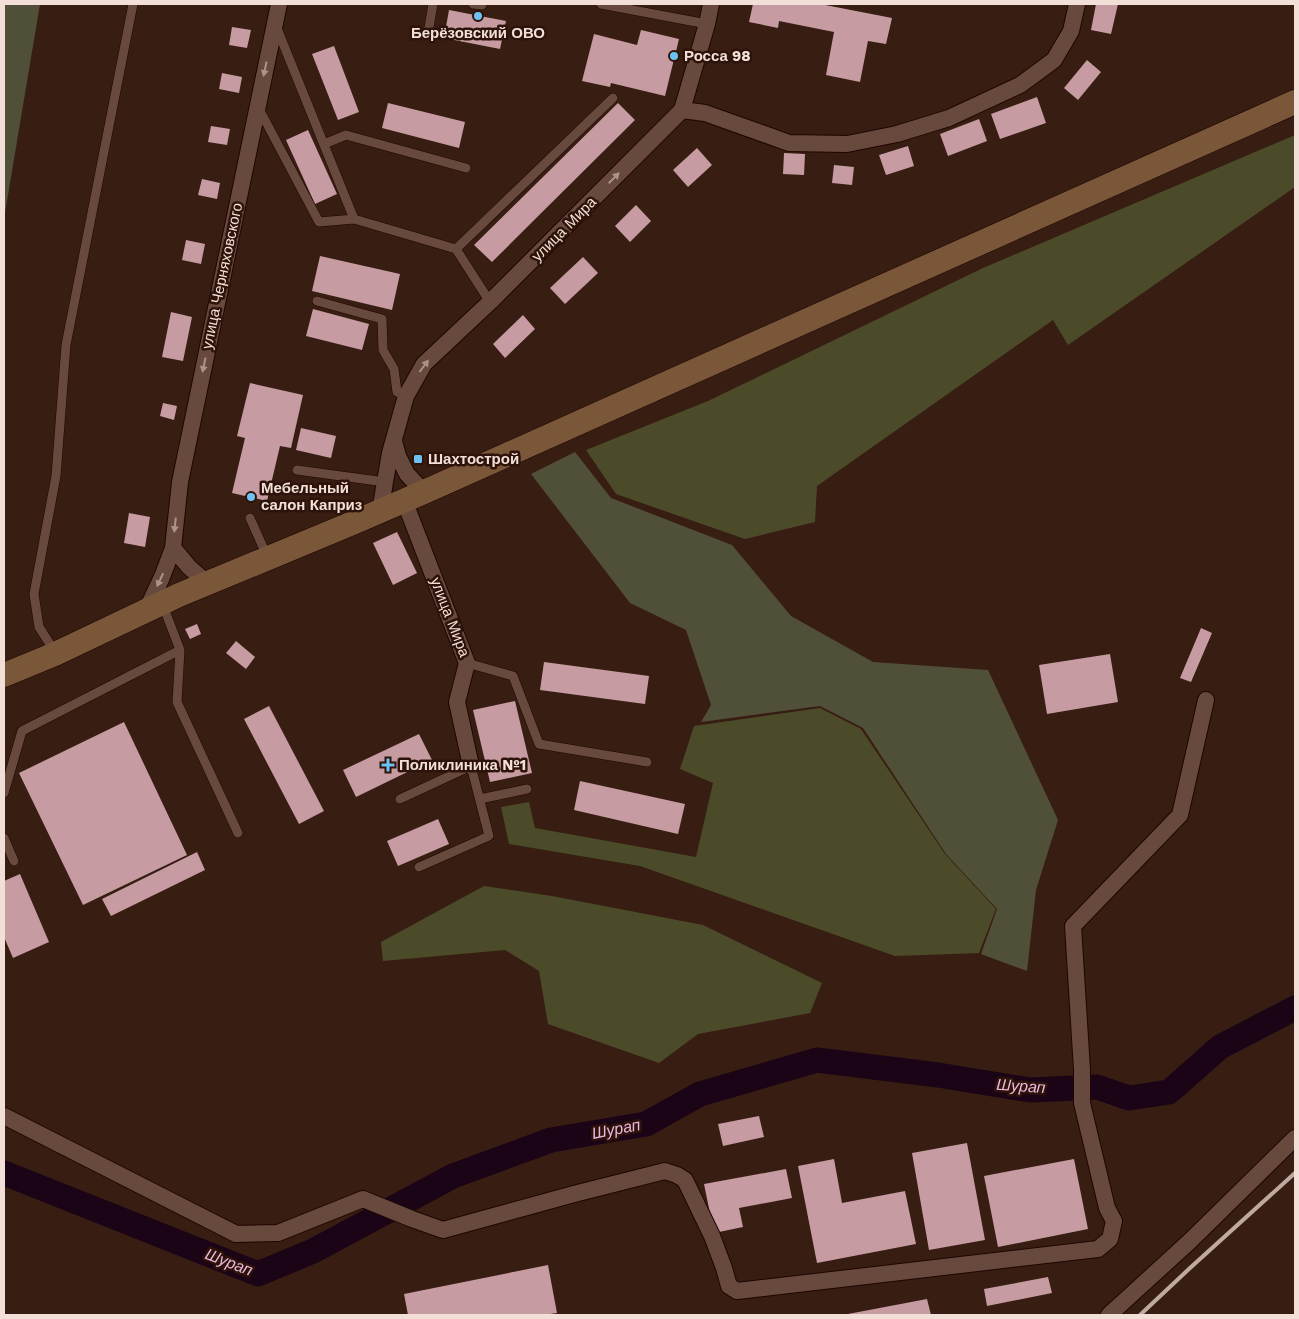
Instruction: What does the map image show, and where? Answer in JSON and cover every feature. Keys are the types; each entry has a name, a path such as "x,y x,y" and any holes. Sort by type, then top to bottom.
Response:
{"main road":[{"path":"4,675 55,654 178,594 380,511 1295,102"}],"street":[{"name":"улица Черняховского","path":"154,607 162,576 173,548 180,482 279,4"},
{"name":"улица Мира","path":"380,511 394,441 406,396 424,364 490,302 682,110 711,4"},
{"path":"682,110 706,113 789,143 847,144 897,134 949,118 1020,85 1054,60 1071,30 1077,4"},
{"name":"улица Мира","path":"394,441 398,456 407,474 468,663 457,702 471,766"},
{"path":"173,548 188,567 207,583"},
{"path":"4,1116 236,1234 278,1233 363,1199 443,1230 665,1171 685,1180 712,1236 729,1286 738,1291 1098,1249 1110,1239 1114,1222 1107,1208 1082,1103 1082,1070 1073,926 1180,814 1206,700"},
{"path":"1109,1315 1190,1241 1295,1138"}],"lane":[{"path":"55,654 39,627 34,594 56,476 66,345 132,4"},
{"path":"428,34 433,4"},
{"path":"474,4 482,6 482,4"},
{"path":"601,4 707,24"},
{"path":"275,22 354,219"},
{"path":"456,249 613,98"},
{"path":"258,106 319,222 354,219 456,249 490,302"},
{"path":"324,144 346,134 466,168"},
{"path":"318,301 382,319 383,350 394,369 397,392 406,396"},
{"path":"297,470 385,482"},
{"path":"250,518 268,558"},
{"path":"154,607 180,650 177,702 238,833"},
{"path":"4,793 22,731 180,650"},
{"path":"468,663 513,676 539,744 647,762"},
{"path":"400,799 471,766 489,836 419,867"},
{"path":"480,799 527,789"},
{"path":"4,838 14,861"}],"shaded area":[{"path":"4,4 40,4 4,219"},
{"path":"1295,135 1295,187 1068,345 1053,320 817,486 815,522 745,539 616,494 586,450 708,401 983,268"},
{"path":"575,452 611,498 732,545 791,616 873,662 988,670 1058,820 1036,890 1027,971 981,954 997,909 946,854 863,728 820,706 701,722 711,705 686,630 630,603 531,474"},
{"path":"820,708 861,729 945,854 996,909 979,953 895,956 640,866 509,844 501,807 529,802 535,828 696,857 713,783 680,769 694,726"},
{"path":"484,886 552,896 703,925 822,983 810,1013 698,1034 659,1063 548,1024 539,971 505,950 383,961 381,942"}],"building":[{"path":"753,4 820,4 892,18 886,44 868,41 860,82 826,75 834,32 779,21 778,28 749,22"},
{"path":"1096,4 1118,4 1111,34 1091,30"},
{"path":"449,10 506,21 500,49 444,38"},
{"path":"232,27 251,30 247,48 229,45"},
{"path":"641,30 679,39 665,96 611,83 610,87 582,81 594,34 637,45"},
{"path":"334,46 359,112 338,120 312,54"},
{"path":"1087,60 1101,72 1078,100 1064,88"},
{"path":"222,73 242,77 239,93 219,89"},
{"path":"1037,97 1046,123 1000,139 991,114"},
{"path":"388,103 465,122 459,148 382,128"},
{"path":"618,103 635,120 492,262 474,245"},
{"path":"979,119 987,141 948,156 940,134"},
{"path":"211,126 230,129 227,145 208,142"},
{"path":"308,130 337,194 315,204 286,140"},
{"path":"908,146 914,166 886,175 879,155"},
{"path":"697,148 712,165 688,187 673,170"},
{"path":"784,153 805,154 804,175 783,174"},
{"path":"834,165 854,167 852,185 832,183"},
{"path":"202,179 220,183 217,199 198,195"},
{"path":"636,205 651,221 630,242 615,226"},
{"path":"186,240 205,244 201,264 182,260"},
{"path":"320,256 400,274 392,310 312,291"},
{"path":"583,257 598,273 565,304 550,288"},
{"path":"313,309 369,324 362,350 306,336"},
{"path":"171,312 192,317 183,361 162,357"},
{"path":"523,315 535,329 505,358 493,344"},
{"path":"250,383 303,395 291,448 280,446 267,501 232,493 245,438 237,436"},
{"path":"163,403 177,406 174,420 160,416"},
{"path":"301,428 336,436 331,458 296,450"},
{"path":"129,513 150,517 145,547 124,543"},
{"path":"397,532 417,573 393,585 373,543"},
{"path":"197,624 201,634 190,639 185,629"},
{"path":"1201,628 1212,633 1191,682 1180,678"},
{"path":"236,641 255,657 246,669 226,653"},
{"path":"1110,654 1118,702 1047,714 1039,665"},
{"path":"544,662 649,676 645,704 540,690"},
{"path":"515,701 532,773 490,782 473,710"},
{"path":"269,706 324,811 299,824 244,719"},
{"path":"124,722 187,855 83,905 19,773"},
{"name":"Поликлиника №1","path":"419,734 432,760 356,797 343,770"},
{"path":"580,781 685,804 678,834 574,810"},
{"path":"438,819 449,844 398,866 387,841"},
{"path":"197,852 205,870 111,916 102,899"},
{"path":"20,874 49,942 13,958 4,937 4,881"},
{"path":"759,1116 764,1137 723,1146 718,1124"},
{"path":"967,1143 985,1240 929,1250 912,1153"},
{"path":"834,1159 842,1203 905,1191 916,1244 817,1263 798,1166"},
{"path":"1074,1159 1088,1229 998,1247 984,1176"},
{"path":"786,1169 792,1198 739,1208 743,1227 714,1233 704,1184"},
{"path":"548,1265 557,1313 544,1315 408,1315 404,1294"},
{"path":"1048,1277 1052,1293 987,1306 984,1289"},
{"path":"927,1299 931,1315 848,1314"}],"waterway":[{"name":"Шурап","path":"4,1173 258,1274 313,1251 453,1176 551,1140 646,1124 700,1094 817,1060 938,1075 1030,1090 1097,1087 1129,1098 1169,1092 1220,1047 1295,1008"}],"railway":[{"path":"1140,1315 1295,1173"}],"place":[{"name":"Берёзовский ОВО","path":"478,16"},
{"name":"Росса 98","path":"674,56"},
{"name":"Шахтострой","path":"418,459"},
{"name":"Мебельный салон Каприз","path":"251,497"},
{"name":"Поликлиника №1","path":"388,765"}]}
